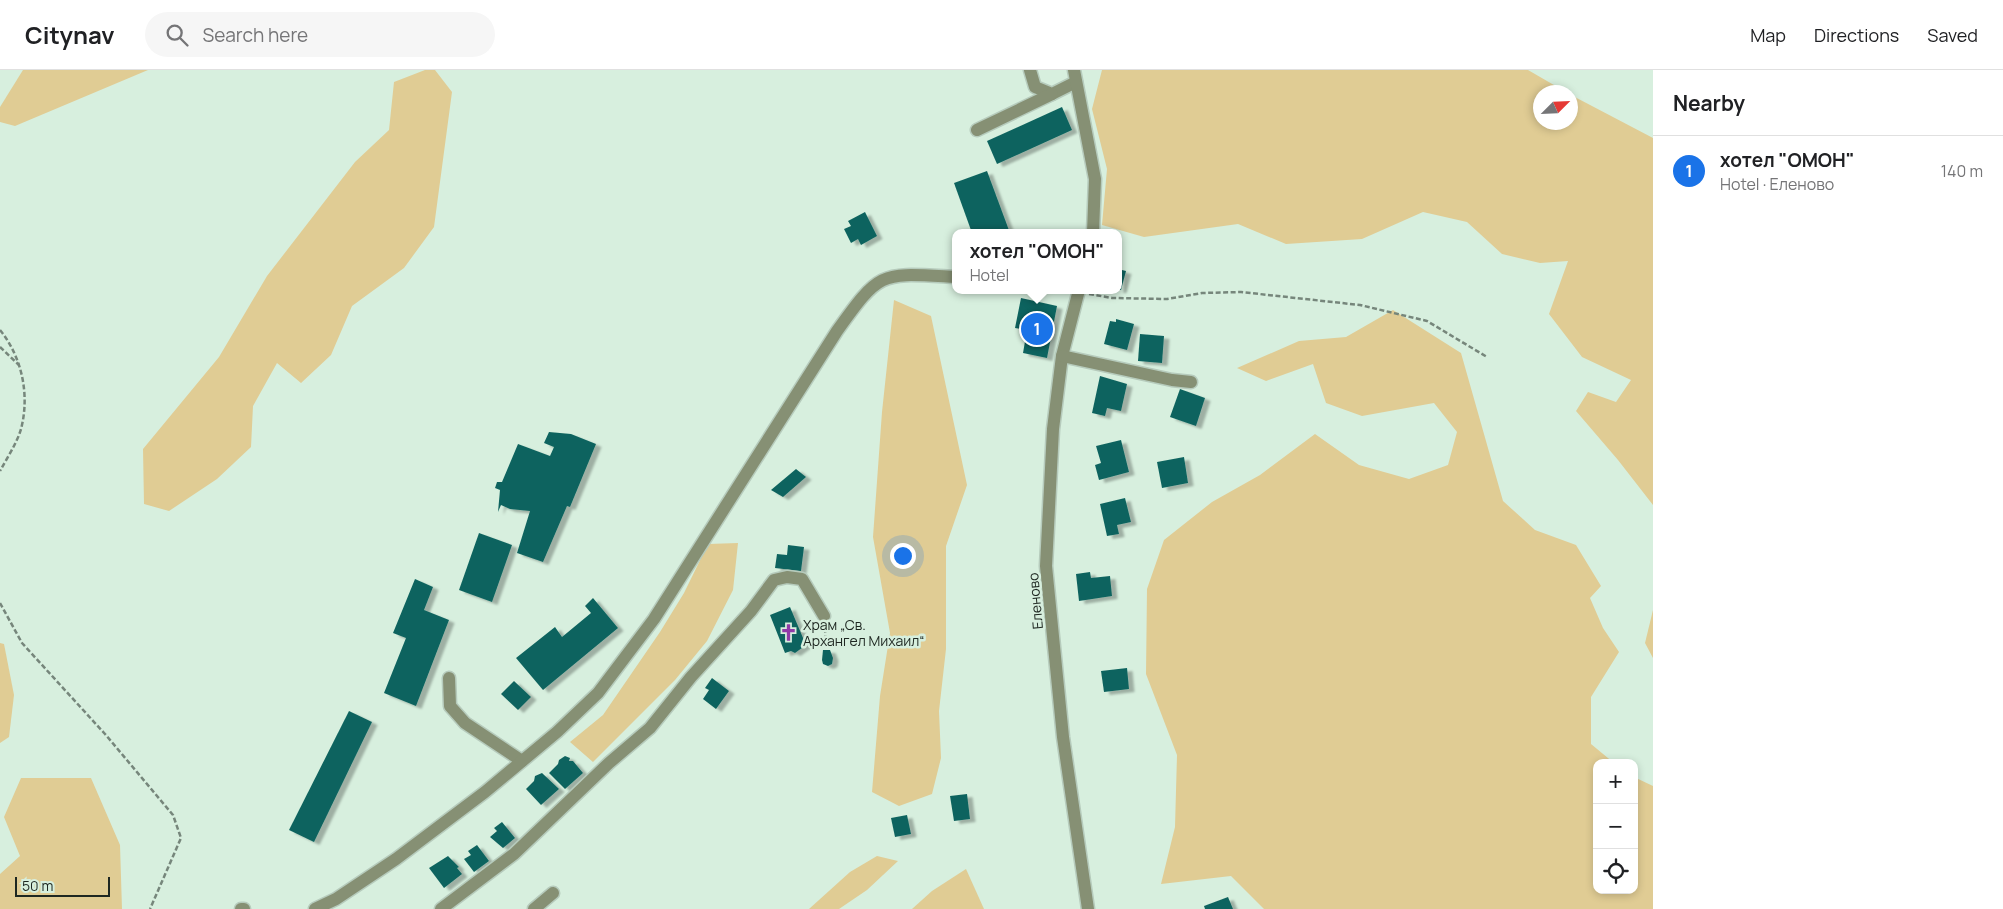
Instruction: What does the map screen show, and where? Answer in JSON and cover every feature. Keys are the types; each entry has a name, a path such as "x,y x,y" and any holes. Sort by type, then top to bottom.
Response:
{"street":[{"path":"1030,70 1035,87 1052,94"},
{"path":"977,130 1052,94 1075,76 1095,179 1093,229"},
{"path":"316,909 336,899 396,859 522,761 557,732 598,693 654,619 837,331 865,293 879,280 900,274 952,278"},
{"name":"Еленово","path":"1078,294 1062,356 1053,429 1046,566 1063,737 1088,909"},
{"path":"1062,356 1172,380 1191,382"},
{"path":"441,909 514,854 609,763 650,728 691,677 751,611 774,580 787,577 802,579 824,616"},
{"path":"449,678 450,706 465,723 522,761"},
{"path":"534,909 553,893"}],"path":[{"path":"1093,294 1112,298 1167,299 1202,293 1241,292 1360,305 1427,321 1486,357"},
{"path":"0,330 22,367 24,404 21,430 0,471"},
{"path":"0,347 22,367"},
{"path":"0,603 22,643 105,734 173,815 182,838 150,909"},
{"path":"824,616 826,648"}],"shaded area":[{"path":"23,70 148,70 15,126 0,122 0,107"},
{"path":"425,70 435,70 452,92 434,227 404,268 352,306 331,355 301,383 277,363 253,406 251,447 217,479 169,511 144,504 143,449 219,357 267,276 355,162 389,130 394,82"},
{"path":"1102,70 1528,70 1554,85 1533,85 1533,130 1578,130 1578,99 1653,138 1653,505 1576,411 1588,392 1616,402 1631,380 1582,357 1549,314 1568,261 1540,263 1502,254 1467,222 1423,212 1362,239 1286,244 1238,224 1144,237 1122,231 1122,229 1102,225 1107,169 1092,109"},
{"path":"894,300 931,316 967,485 946,546 946,649 939,711 941,758 932,794 899,806 872,792 880,696 890,633 873,537 882,412"},
{"path":"1393,310 1461,353 1503,501 1535,530 1576,545 1601,586 1590,598 1603,628 1619,652 1591,697 1591,744 1609,759 1593,759 1593,894 1638,894 1638,779 1653,786 1653,909 1264,909 1231,876 1161,884 1175,827 1177,755 1146,674 1147,589 1164,540 1212,502 1260,475 1315,434 1359,465 1409,479 1448,465 1457,432 1434,403 1362,416 1326,403 1313,364 1266,381 1237,368 1299,341 1346,337"},
{"path":"738,543 733,590 707,641 675,680 593,762 570,742 603,715 660,632 684,593 708,544"},
{"path":"1653,610 1653,658 1645,643"},
{"path":"0,643 4,644 14,695 9,737 0,743"},
{"path":"21,778 91,778 120,845 122,909 0,909 0,874 20,856 4,817"},
{"path":"877,856 898,861 867,890 839,909 809,909 850,872"},
{"path":"966,869 984,909 912,909 932,891"}],"building":[{"path":"1062,107 1072,130 997,164 987,141"},
{"path":"987,171 1009,229 971,229 954,183"},
{"path":"865,212 877,236 861,245 858,239 851,243 844,229 851,226 848,221"},
{"path":"1122,270 1126,271 1122,286"},
{"path":"1021,298 1057,306 1047,358 1023,353 1027,330 1015,328"},
{"path":"1116,319 1134,324 1127,350 1104,344 1110,321 1116,322"},
{"path":"1140,334 1164,336 1162,363 1138,361"},
{"path":"1100,376 1127,384 1121,411 1107,408 1105,416 1092,413"},
{"path":"1180,389 1205,398 1196,426 1170,417"},
{"path":"549,432 571,434 596,444 570,507 567,506 543,562 517,553 530,511 510,509 501,505 498,512 500,490 495,488 497,482 502,482 518,444 550,456 554,447 544,443"},
{"path":"1121,440 1129,472 1099,480 1095,465 1101,463 1096,446"},
{"path":"1184,457 1188,483 1162,488 1157,462"},
{"path":"796,469 806,477 783,497 771,490"},
{"path":"1125,498 1131,522 1117,525 1119,534 1107,536 1100,504"},
{"path":"479,533 512,545 492,602 459,590"},
{"path":"788,545 804,547 801,571 775,568 777,554 787,555"},
{"path":"1090,572 1091,578 1110,576 1112,596 1079,601 1076,574"},
{"path":"415,579 433,587 424,610 449,620 416,706 384,693 406,638 393,633"},
{"path":"593,598 618,628 543,690 516,658 555,627 562,637 591,613 585,606"},
{"path":"790,607 806,645 795,653 791,651 785,653 770,615"},
{"path":"823,650 830,650 833,658 832,664 828,666 823,664"},
{"path":"1127,668 1129,689 1104,692 1101,671"},
{"path":"712,678 729,691 716,709 703,699 709,690 705,688"},
{"path":"514,681 531,697 518,710 501,694"},
{"path":"349,711 372,722 314,842 289,830"},
{"path":"565,756 570,758 569,761 573,761 583,773 565,789 549,773 558,764 559,760"},
{"path":"542,773 559,789 541,805 526,789 534,781 535,776"},
{"path":"967,794 970,819 954,821 950,796"},
{"path":"907,815 911,834 895,837 891,818"},
{"path":"502,822 515,838 503,848 490,837 497,831 494,828"},
{"path":"477,845 489,861 474,872 464,859 471,855 468,851"},
{"path":"448,856 459,867 457,868 462,874 444,888 429,868"},
{"path":"1228,897 1233,909 1205,909 1204,906"}],"place":[{"name":"хотел \"ОМОН\"","path":"1037,329"},
{"name":"Храм „Св. Архангел Михаил“","path":"789,632"}]}
